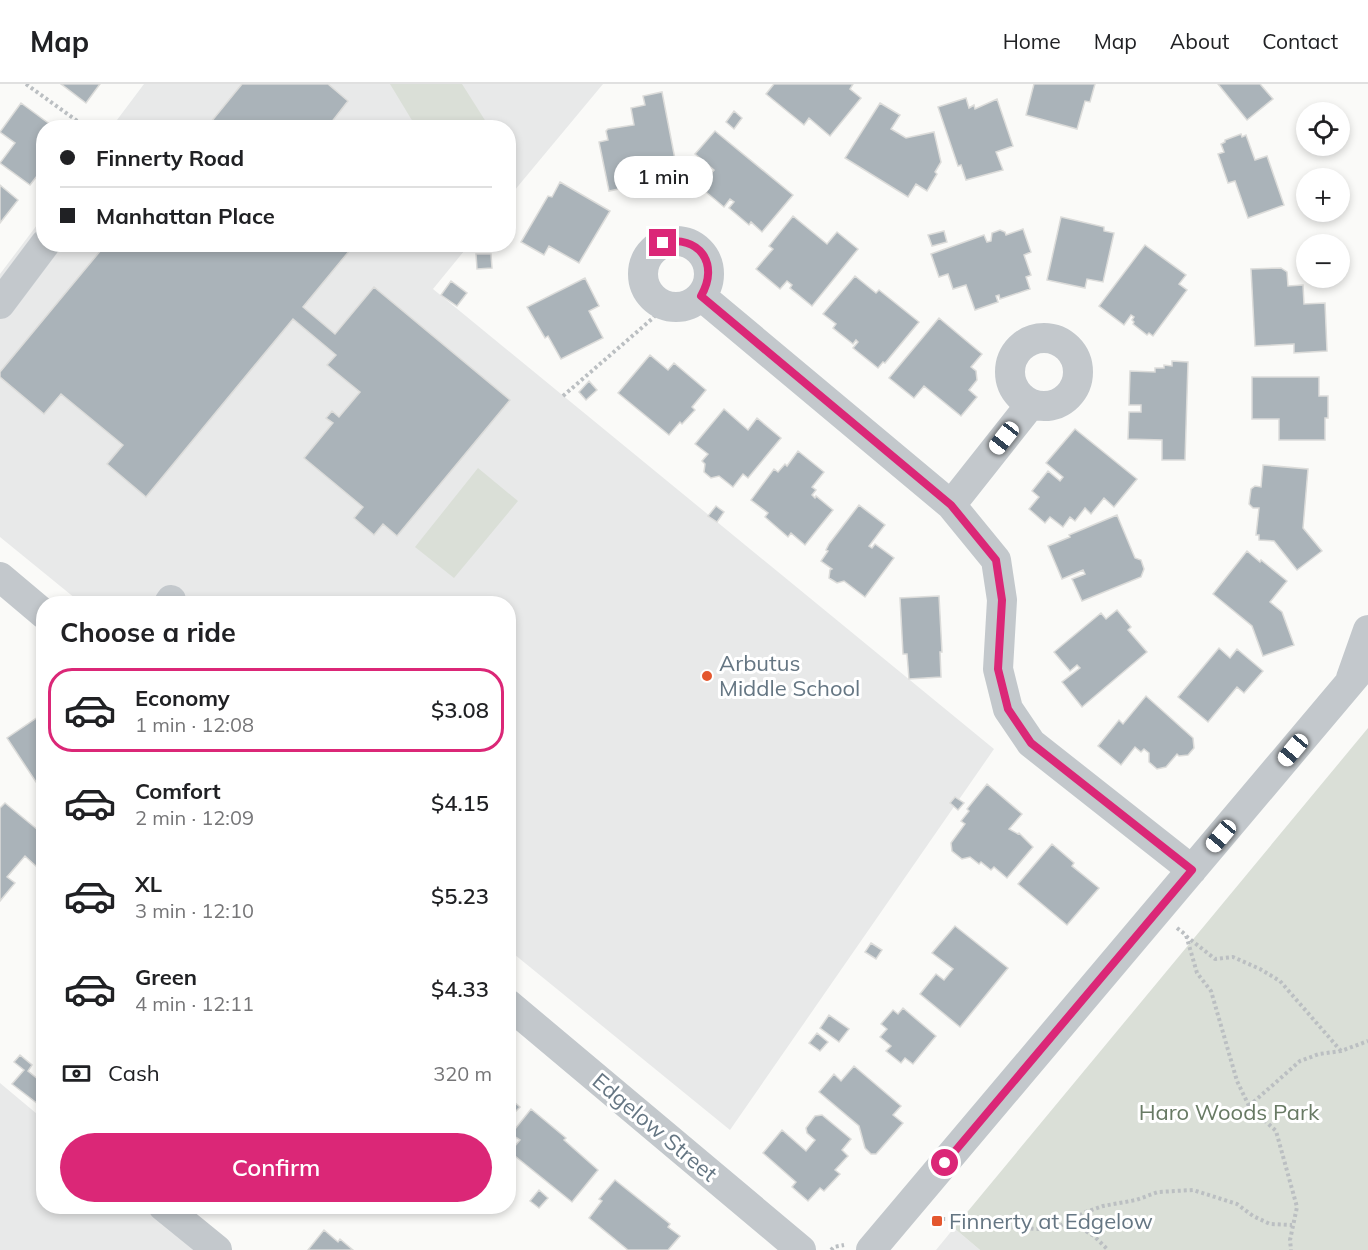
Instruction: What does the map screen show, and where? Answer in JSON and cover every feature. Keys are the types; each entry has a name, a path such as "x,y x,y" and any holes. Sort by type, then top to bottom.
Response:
{"street":[{"path":"674,240 695,246 703,254 708,264 710,275 707,286 701,296 683,307 663,305 653,299 646,290 643,268 646,258 653,249 674,240"},
{"path":"0,304 39,252"},
{"path":"701,296 951,505 996,560 1002,600 998,669 1008,709 1031,743 1192,870"},
{"path":"951,505 1031,404"},
{"path":"0,578 36,607"},
{"path":"871,1250 1359,671 1368,630"},
{"name":"Edgelow Street","path":"516,1011 801,1250"},
{"path":"173,1214 217,1250"}],"path":[{"path":"26,84 76,120"},
{"path":"563,396 653,318 663,305"},
{"path":"1158,912 1215,959 1233,957 1280,981 1341,1051"},
{"path":"1186,935 1197,973 1211,991 1237,1081 1250,1106 1276,1131 1297,1207 1291,1250"},
{"path":"1250,1106 1300,1061 1319,1054 1341,1051 1368,1041"},
{"path":"915,1198 942,1219 953,1219 969,1226 997,1225 1036,1229 1056,1228 1086,1212 1103,1206 1136,1200 1158,1192 1193,1190 1237,1204 1253,1216 1270,1224 1293,1225"},
{"path":"1069,1221 1094,1236 1106,1249"}],"shaded area":[{"path":"144,84 603,84 516,189 516,120 117,120"},
{"name":"Arbutus Middle School","path":"36,226 36,252 463,252 433,289 994,749 730,1130 516,956 516,596 72,596 0,537 0,274"},
{"path":"0,1083 36,1113 36,1214 158,1214 202,1250 0,1250"},
{"path":"954,1228 980,1250 936,1250"}],"green space":[{"path":"390,84 462,84 485,120 412,120"},
{"path":"478,468 518,501 454,578 415,547"},
{"name":"Haro Woods Park","path":"1368,728 1368,1250 980,1250 954,1228"}],"building":[{"path":"61,84 100,84 86,103"},
{"path":"242,84 328,84 348,101 333,120 213,120"},
{"path":"774,84 853,84 850,89 861,98 830,136 809,118 804,125 766,94"},
{"path":"1034,84 1095,84 1090,102 1085,101 1077,129 1026,115"},
{"path":"1218,84 1260,84 1273,99 1247,120"},
{"path":"662,92 680,185 648,192 645,179 633,181 634,186 609,191 599,142 608,140 606,131 608,129 634,125 631,108 645,105 643,96"},
{"path":"966,98 969,108 974,105 975,109 997,99 1013,146 996,152 1003,170 966,180 961,165 958,166 938,107"},
{"path":"21,103 44,120 36,120 36,177 30,185 0,163 15,143 0,132"},
{"path":"880,103 900,115 891,129 906,138 934,132 941,162 927,191 916,184 908,197 845,158"},
{"path":"734,111 742,118 734,129 726,122"},
{"path":"715,131 793,195 762,232 751,222 749,225 729,208 734,202 730,199 724,207 706,192 709,188 703,182 714,170 695,154"},
{"path":"1241,134 1242,137 1246,135 1255,160 1267,156 1284,205 1248,218 1235,181 1228,183 1218,154 1224,152 1221,144 1225,140"},
{"path":"560,182 610,211 579,263 549,246 544,255 521,242 548,196 552,197"},
{"path":"0,185 18,200 0,223"},
{"path":"793,216 827,244 837,232 858,249 812,306 790,288 792,285 787,281 780,289 756,269 773,249 769,246"},
{"path":"1061,217 1104,227 1104,231 1114,233 1103,282 1087,279 1085,288 1047,280"},
{"path":"1023,229 1031,252 1024,255 1031,275 1026,277 1030,289 1000,299 999,295 996,296 998,302 975,310 966,285 953,289 948,274 939,277 931,254 984,235 987,242 991,241 992,233 1000,230 1006,235"},
{"path":"944,231 947,242 932,246 928,235"},
{"path":"1145,245 1186,275 1179,284 1187,290 1153,336 1149,333 1147,335 1133,324 1134,317 1131,315 1124,325 1099,306"},
{"path":"99,252 348,252 303,307 335,334 374,287 510,400 397,536 383,524 374,535 354,518 363,507 304,458 333,423 326,418 332,411 339,417 360,392 327,365 336,355 293,319 146,497 107,464 123,445 61,394 44,414 0,377 0,372"},
{"path":"476,254 491,254 492,268 477,269"},
{"path":"1281,268 1287,272 1288,286 1303,288 1304,304 1325,303 1327,351 1294,353 1294,344 1255,346 1251,269"},
{"path":"855,276 876,293 879,290 919,322 885,363 883,362 878,368 853,348 858,342 856,340 853,344 833,328 836,324 823,314"},
{"path":"585,278 599,306 589,311 603,338 561,359 548,336 545,338 527,307"},
{"path":"451,281 467,293 457,306 441,295"},
{"path":"939,318 982,354 971,367 976,371 977,380 969,390 977,397 961,416 924,386 914,398 889,378"},
{"path":"650,355 668,370 674,363 706,390 692,407 695,410 669,435 618,393"},
{"path":"1172,361 1188,362 1185,460 1162,460 1162,440 1128,439 1129,412 1141,412 1141,405 1129,405 1130,371 1155,372 1155,368 1164,368 1164,365 1172,366"},
{"path":"1252,377 1319,377 1319,396 1328,396 1325,440 1279,440 1279,419 1252,419"},
{"path":"589,381 597,390 586,400 579,392"},
{"path":"724,409 748,430 757,418 781,438 748,478 743,474 733,487 719,476 711,478 704,472 705,464 702,461 708,454 695,444"},
{"path":"1075,429 1137,479 1114,507 1104,498 1091,514 1085,508 1075,521 1070,517 1063,527 1050,517 1045,523 1029,509 1039,497 1032,491 1048,471 1060,481 1063,477 1046,463"},
{"path":"798,451 824,472 812,487 816,490 812,495 833,510 805,545 791,533 788,537 765,517 768,513 751,500 774,469 778,472 785,464 787,466"},
{"path":"1263,465 1308,469 1303,528 1322,551 1297,570 1274,541 1259,540 1259,535 1256,535 1259,508 1253,508 1249,504 1251,489 1255,486 1261,487"},
{"path":"859,505 885,525 869,546 872,548 875,544 894,558 865,597 844,581 837,583 829,578 832,569 821,561 828,551 826,550 829,544"},
{"path":"716,506 724,512 717,522 708,516"},
{"path":"1117,515 1135,558 1141,560 1144,569 1141,577 1082,601 1072,579 1085,574 1083,570 1062,579 1048,546"},
{"path":"1247,551 1287,581 1270,602 1282,612 1294,645 1263,656 1252,626 1213,594"},
{"path":"939,596 941,677 909,679 907,654 903,654 900,598"},
{"path":"1117,610 1131,627 1128,630 1147,652 1082,707 1062,682 1080,668 1077,665 1070,671 1054,652 1101,613 1106,619"},
{"path":"1219,648 1230,658 1237,649 1263,671 1244,693 1237,687 1208,722 1178,697"},
{"path":"1146,696 1193,738 1194,748 1188,755 1179,756 1177,754 1166,767 1157,769 1149,762 1149,753 1144,749 1141,752 1135,747 1121,765 1098,746 1119,720 1123,724"},
{"path":"36,718 36,782 7,738"},
{"path":"987,784 1022,814 1009,829 1019,833 1033,847 1007,878 994,867 991,870 970,857 962,859 952,851 951,843 965,824 961,821 969,811 967,809"},
{"path":"955,797 964,803 958,810 950,803"},
{"path":"5,803 36,828 36,866 25,856 7,877 15,883 0,901 0,808"},
{"path":"1052,844 1074,863 1072,866 1099,888 1067,925 1018,884"},
{"path":"955,926 1008,968 960,1027 920,994 936,974 944,980 953,969 932,953"},
{"path":"871,943 882,950 876,959 865,952"},
{"path":"903,1008 936,1036 913,1064 905,1058 901,1063 886,1051 891,1046 880,1037 887,1029 881,1024 893,1010 898,1014"},
{"path":"829,1015 849,1029 839,1042 820,1028"},
{"path":"817,1033 828,1042 820,1051 809,1043"},
{"path":"20,1055 32,1065 28,1071 36,1078 36,1102 12,1084 24,1070 14,1062"},
{"path":"854,1066 901,1106 893,1115 903,1123 876,1154 871,1154 865,1148 859,1126 819,1092 834,1074 841,1081"},
{"path":"531,1109 566,1138 564,1140 598,1170 572,1202 516,1157 516,1145 520,1140 516,1137 516,1128"},
{"path":"822,1115 851,1139 842,1150 848,1156 835,1170 840,1174 824,1191 820,1188 808,1201 792,1187 796,1182 763,1153 782,1130 806,1151 815,1140 807,1133 806,1128 815,1116"},
{"path":"615,1180 670,1224 668,1227 680,1236 668,1250 628,1250 589,1218 602,1201 599,1199"},
{"path":"539,1190 548,1198 539,1208 530,1201"},
{"path":"324,1230 338,1242 340,1239 353,1250 308,1250"}],"place":[{"name":"Arbutus Middle School","path":"707,676"},
{"name":"Finnerty at Edgelow","path":"937,1221"}],"route":[{"path":"663,243 674,240 695,246 703,254 710,275 701,296 951,505 996,560 1002,600 998,669 1008,709 1031,743 1192,870 945,1163"}]}
